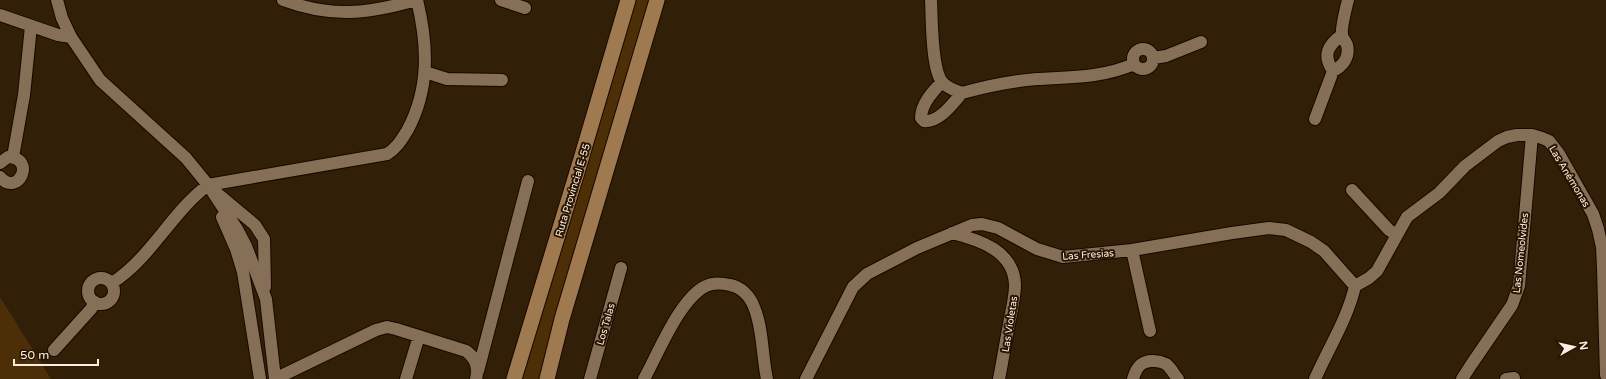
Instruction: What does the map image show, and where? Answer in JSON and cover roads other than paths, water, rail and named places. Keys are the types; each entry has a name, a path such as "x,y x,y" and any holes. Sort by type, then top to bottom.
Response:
{"main road":[{"name":"Ruta Provincial E-55","path":"514,379 582,159 628,0"},
{"path":"547,379 562,319 657,0"}],"street":[{"path":"57,0 62,18 71,37 100,80 175,147 208,185 246,246 266,299"},
{"path":"112,283 134,266 158,240 183,207 208,185 388,154 393,151 400,142 412,121 418,105 425,72 425,42 423,23 416,0 385,9 355,12 324,11 306,8 283,0"},
{"path":"502,0 525,8"},
{"path":"931,0 934,60 942,82 962,93"},
{"path":"1315,119 1333,71 1344,63 1347,54 1348,47 1342,35 1348,0"},
{"path":"0,16 65,37 71,37"},
{"path":"13,157 24,95 31,26"},
{"path":"1333,71 1328,62 1329,45 1342,35"},
{"path":"942,82 936,88 923,108 921,118 924,121 934,119 940,115 962,93 1006,83 1105,74 1134,64 1132,58 1138,50 1145,49 1153,58 1166,56 1201,42"},
{"path":"425,72 447,79 502,80"},
{"name":"Las Anémonas","path":"1354,286 1369,278 1377,271 1407,217 1440,193 1465,166 1493,145 1507,137 1517,134 1532,135 1549,141 1555,147 1593,214 1598,229 1602,247 1606,375"},
{"name":"Las Nomeolvides","path":"1463,379 1516,296 1532,135"},
{"path":"0,163 4,159 13,157 22,164 23,168 22,176 16,182 12,183 1,181"},
{"path":"477,376 528,181"},
{"path":"208,185 256,225 264,239 266,299 275,379 376,330 387,327 466,351 477,363 477,376"},
{"path":"208,185 236,249 248,301 260,379"},
{"path":"1352,190 1389,230 1397,235"},
{"name":"Las Fresias","path":"806,379 853,287 859,280 886,263 917,248 952,233 982,224 991,225 1037,249 1063,257 1132,250 1269,228 1281,229 1299,235 1324,251 1354,286"},
{"name":"Las Violetas","path":"952,233 985,243 995,250 1008,263 1013,273 1015,285 1014,298 999,379"},
{"path":"1132,250 1150,331"},
{"name":"Los Talas","path":"590,379 621,268"},
{"path":"97,278 109,280 112,283 114,291 111,299 104,304 95,302 89,296 88,292 90,284 97,278"},
{"path":"644,379 684,307 697,292 707,285 721,283 733,286 742,291 754,306 758,320 767,379"},
{"path":"1315,379 1353,296 1354,286"},
{"path":"248,301 266,299"},
{"path":"54,350 91,309 95,302"},
{"path":"406,379 419,336"},
{"path":"1133,379 1137,368 1141,363 1149,360 1158,361 1165,364 1178,379"}]}
